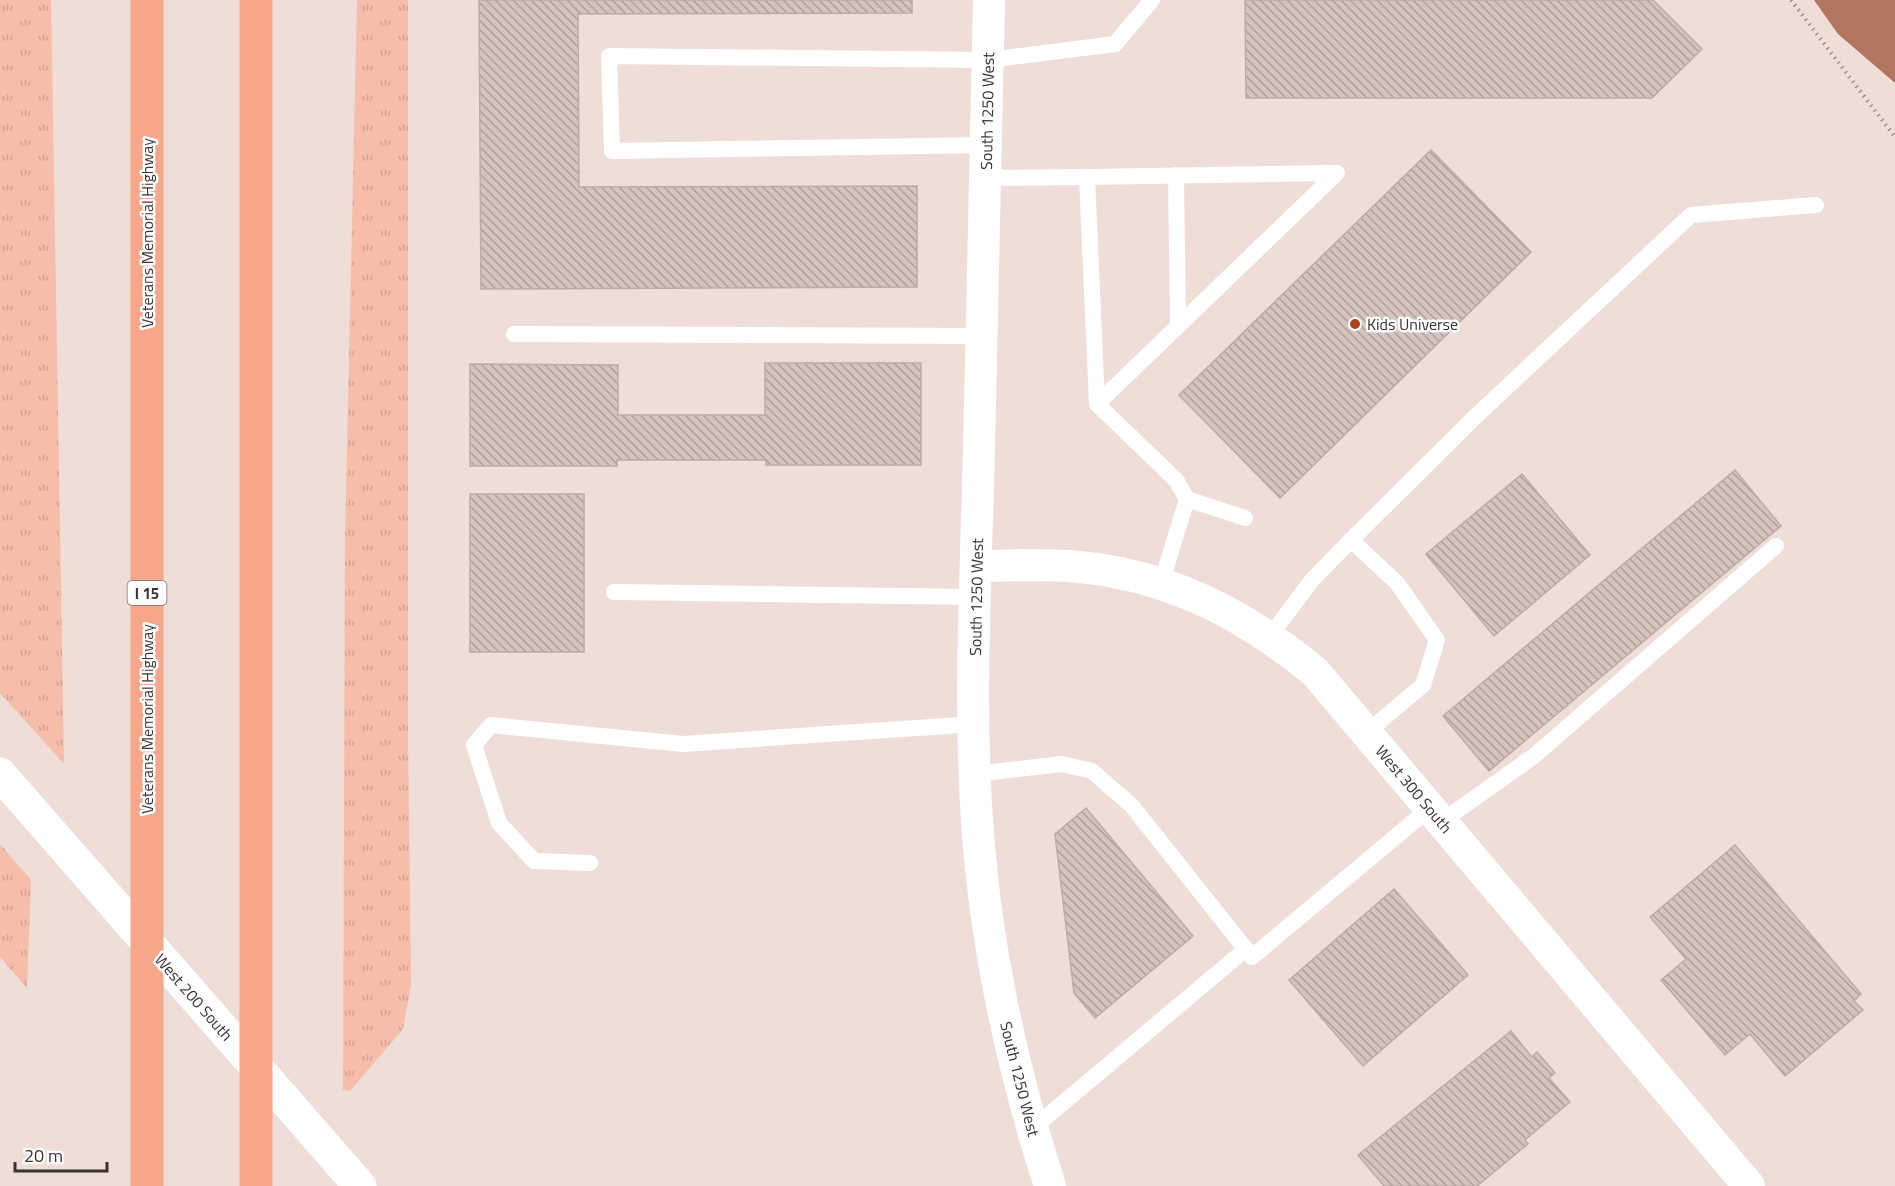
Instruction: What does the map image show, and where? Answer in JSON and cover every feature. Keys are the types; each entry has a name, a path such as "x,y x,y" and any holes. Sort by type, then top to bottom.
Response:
{"highway":[{"name":"Veterans Memorial Highway","path":"147,0 147,1186"},
{"path":"256,0 256,1186"}],"street":[{"name":"South 1250 West","path":"989,0 976,581 975,774 984,899 994,968 1010,1044 1050,1186"},
{"name":"West 300 South","path":"976,581 1067,566 1113,572 1161,584 1229,611 1270,636 1315,672 1749,1186"},
{"name":"West 200 South","path":"0,774 360,1186"}],"lane":[{"path":"986,145 612,151 609,57 988,60 1115,44 1152,0"},
{"path":"985,178 1337,173 1097,404"},
{"path":"1176,175 1178,325"},
{"path":"1087,177 1097,404 1176,480 1187,499 1245,518"},
{"path":"1270,636 1312,580 1351,540 1477,415 1691,215 1816,205"},
{"path":"514,334 981,336"},
{"path":"1161,584 1187,499"},
{"path":"1351,540 1397,583 1437,640 1423,685 1366,733"},
{"path":"975,774 1062,764 1092,771 1132,806 1252,957 1436,815 1534,756 1776,546"},
{"path":"614,592 976,581"},
{"path":"590,863 534,861 499,823 474,745 491,725 683,744 975,724"},
{"path":"1032,1128 1246,949"}],"path":[{"path":"1791,0 1895,137"}],"green space":[{"path":"0,0 51,0 64,764 0,693"},
{"path":"357,0 408,0 408,735 411,985 403,1029 350,1091 343,1090 345,540"},
{"path":"0,844 31,880 27,988 0,957"}],"shaded area":[{"path":"1814,0 1895,0 1895,83 1838,34"}],"building":[{"path":"479,0 912,0 912,13 578,14 579,187 917,186 917,287 481,289"},
{"path":"1245,0 1653,0 1702,49 1652,98 1246,98"},
{"name":"Kids Universe","path":"1431,150 1531,252 1280,498 1179,395"},
{"path":"765,363 921,363 921,465 766,465 766,460 617,460 617,466 470,466 470,364 618,365 618,415 765,415"},
{"path":"1735,470 1781,526 1489,771 1443,716"},
{"path":"1522,474 1590,555 1494,636 1426,554"},
{"path":"470,494 584,494 584,652 470,652"},
{"path":"1086,808 1193,936 1095,1018 1074,993 1055,834"},
{"path":"1735,845 1861,994 1854,1001 1863,1010 1785,1076 1750,1034 1725,1055 1661,980 1686,959 1650,917"},
{"path":"1394,889 1468,975 1363,1066 1289,980"},
{"path":"1511,1031 1532,1057 1537,1052 1555,1073 1549,1078 1570,1102 1525,1140 1528,1144 1477,1186 1384,1186 1358,1155"}],"place":[{"name":"Kids Universe","path":"1355,324"}]}
